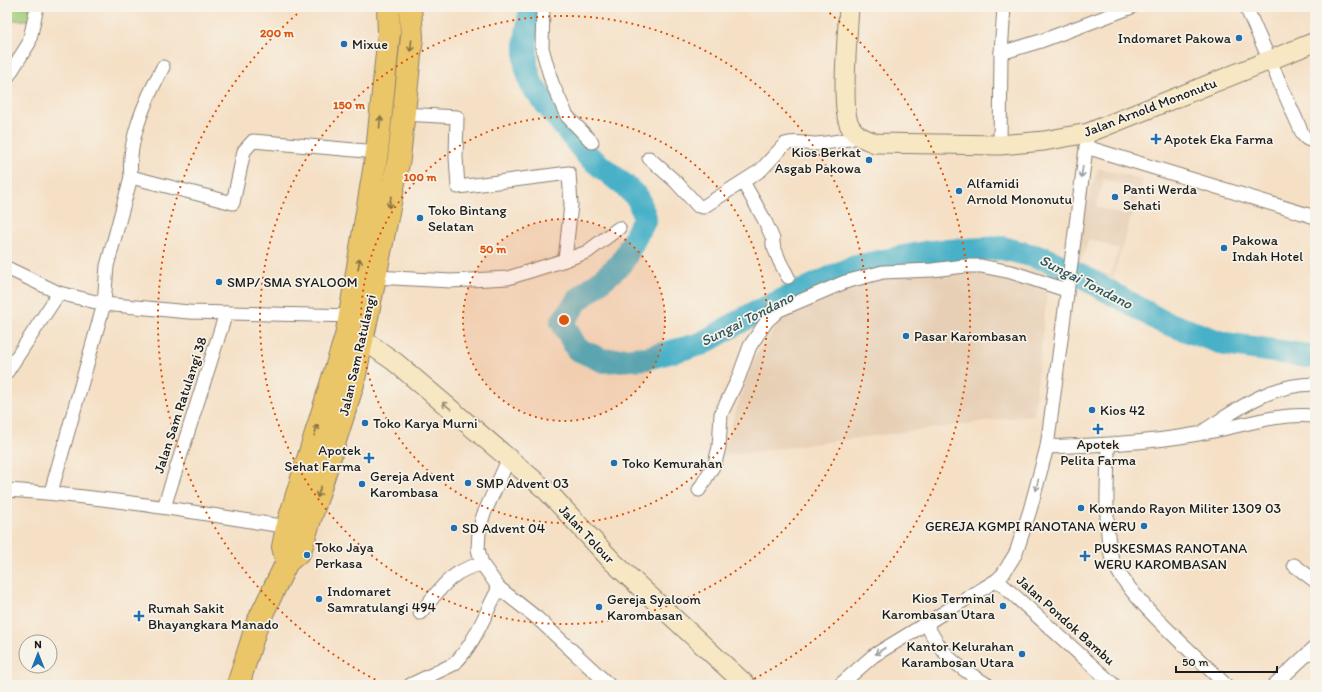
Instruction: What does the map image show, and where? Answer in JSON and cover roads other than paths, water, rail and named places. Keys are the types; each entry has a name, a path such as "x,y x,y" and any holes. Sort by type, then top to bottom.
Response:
{"highway":[{"path":"287,562 284,547 287,526 354,338 358,316 377,152 389,32 388,7"},
{"name":"Jalan Sam Ratulangi","path":"358,316 375,277 399,158 412,37 410,7"},
{"name":"Jalan Sam Ratulangi","path":"238,685 257,624 287,562 300,551 307,532 353,384 354,338"}],"street":[{"path":"543,7 542,48 552,84 567,116 592,142"},
{"path":"849,7 846,53 846,117 850,127 859,137"},
{"path":"1000,144 1001,53 1004,7"},
{"path":"1001,53 1041,41 1132,7"},
{"path":"1246,7 1268,61 1303,135 1307,139 1315,142"},
{"path":"7,78 29,43 36,11"},
{"name":"Jalan Arnold Mononutu","path":"859,137 875,143 897,144 1000,144 1087,140 1315,42"},
{"path":"51,492 104,304 107,266 131,177 131,158 138,127 149,95 163,67"},
{"path":"403,114 457,117 456,157 458,187 569,173 571,205 565,260"},
{"path":"649,158 700,207 714,201 761,170 785,144 790,142 814,144 859,137"},
{"path":"840,685 873,656 928,627 997,580 1010,565 1016,553 1030,510 1047,447 1066,288 1087,140 1315,217"},
{"path":"131,177 233,203 244,151 252,141 377,152"},
{"path":"743,182 764,219 773,239 773,245 780,262 788,277"},
{"path":"375,277 451,281 508,278 587,252 619,228"},
{"path":"699,490 715,464 719,447 721,414 750,346 767,321 779,310 845,282 883,272 981,266 1011,272 1066,288"},
{"path":"7,268 59,293 104,304 226,313 358,316"},
{"path":"7,372 59,293"},
{"name":"Jalan Sam Ratulangi 38","path":"164,507 226,313"},
{"name":"Jalan Tolour","path":"354,338 395,362 547,491 613,562 746,685"},
{"path":"1199,434 1251,400 1276,388 1315,384"},
{"path":"1047,447 1108,445 1199,434 1268,419 1297,415 1315,416"},
{"path":"1108,445 1108,540 1117,568 1133,591 1166,627 1226,685"},
{"path":"509,458 483,516 479,532 478,549 482,564 499,588 537,618 609,685"},
{"path":"7,490 51,492 164,507 287,526"},
{"path":"420,613 453,575 472,566 482,564"},
{"path":"1294,565 1315,581"},
{"name":"Jalan Pondok Bambu","path":"997,580 1114,685"},
{"path":"410,685 454,664 459,659 468,648 499,588"},
{"path":"928,627 944,654 953,663 988,685"},
{"path":"1274,685 1313,653"}],"waterway":[{"name":"Sungai Tondano","path":"531,7 526,41 526,65 532,86 588,156 638,198 645,218 622,263 578,300 562,322 577,349 604,361 647,358 701,344 751,315 854,267 929,252 1002,248 1046,259 1085,278 1161,321 1225,344 1315,357"}],"place":[{"name":"Indomaret Pakowa","path":"1239,38"},
{"name":"Mixue","path":"344,44"},
{"name":"Apotek Eka Farma","path":"1156,139"},
{"name":"Kios Berkat Asgab Pakowa","path":"869,160"},
{"name":"Alfamidi Arnold Mononutu","path":"959,191"},
{"name":"Panti Werda Sehati","path":"1115,197"},
{"name":"Toko Bintang Selatan","path":"420,218"},
{"name":"Pakowa Indah Hotel","path":"1224,248"},
{"name":"SMP/ SMA SYALOOM","path":"219,282"},
{"name":"Pasar Karombasan","path":"906,336"},
{"name":"Kios 42","path":"1092,410"},
{"name":"Toko Karya Murni","path":"365,423"},
{"name":"Apotek Pelita Farma","path":"1098,429"},
{"name":"Apotek Sehat Farma","path":"369,458"},
{"name":"Toko Kemurahan","path":"614,463"},
{"name":"SMP Advent 03","path":"468,483"},
{"name":"Gereja Advent Karombasa","path":"362,484"},
{"name":"Komando Rayon Militer 1309 03","path":"1081,508"},
{"name":"GEREJA KGMPI RANOTANA WERU","path":"1144,526"},
{"name":"SD Advent 04","path":"454,528"},
{"name":"Toko Jaya Perkasa","path":"307,555"},
{"name":"PUSKESMAS RANOTANA WERU KAROMBASAN","path":"1085,556"},
{"name":"Indomaret Samratulangi 494","path":"319,599"},
{"name":"Kios Terminal Karombasan Utara","path":"1003,606"},
{"name":"Gereja Syaloom Karombasan","path":"599,607"},
{"name":"Rumah Sakit Bhayangkara Manado","path":"139,616"},
{"name":"Kantor Kelurahan Karambosan Utara","path":"1022,654"}]}
